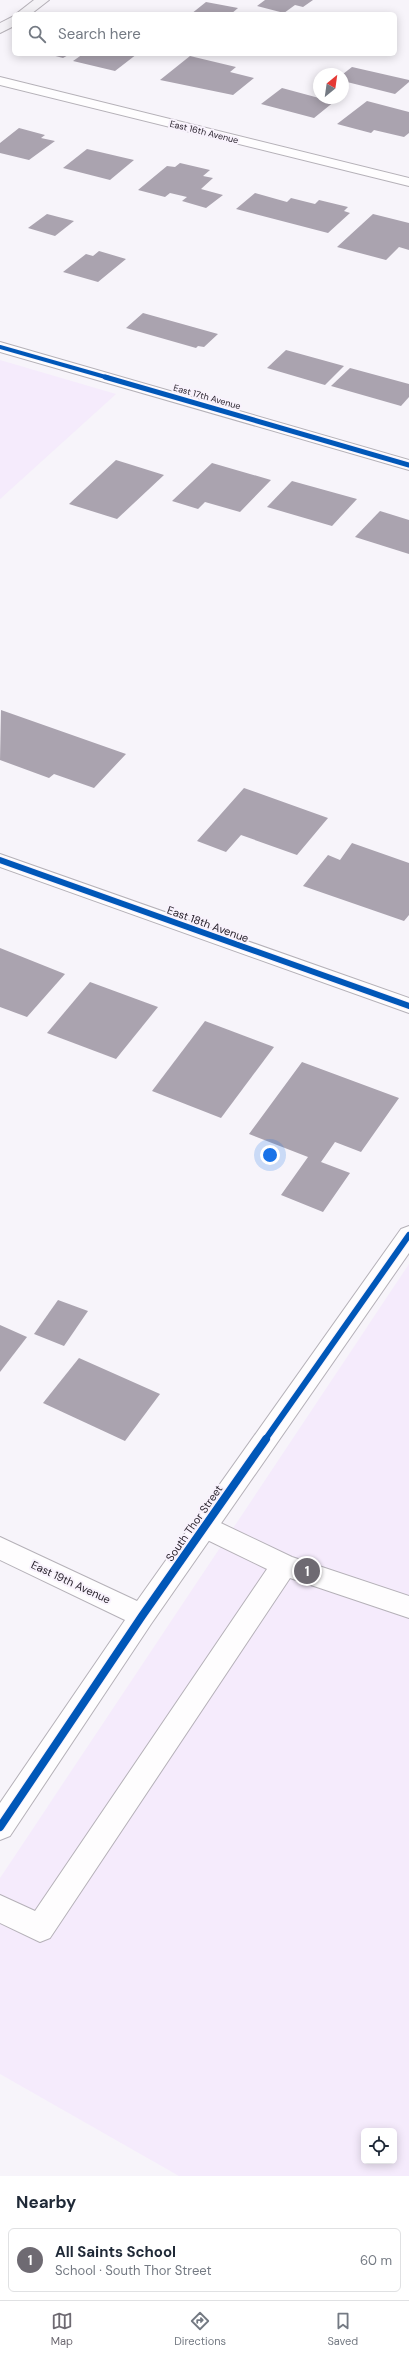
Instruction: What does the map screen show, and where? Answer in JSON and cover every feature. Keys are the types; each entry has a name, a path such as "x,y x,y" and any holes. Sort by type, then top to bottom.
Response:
{"main road":[{"path":"25,12 43,0"},
{"path":"0,29 12,21"}],"street":[{"name":"East 16th Avenue","path":"0,81 409,182"},
{"name":"East 17th Avenue","path":"0,347 409,465"},
{"name":"East 18th Avenue","path":"0,860 409,1006"},
{"name":"South Thor Street","path":"0,1826 204,1526 409,1235"},
{"path":"204,1526 284,1565 409,1606"},
{"name":"East 19th Avenue","path":"0,1548 142,1616"},
{"path":"0,1908 40,1928 284,1565"}],"shaded area":[{"path":"0,360 116,394 0,499"},
{"path":"409,1264 409,2176 179,2176 0,2074 0,1878"}],"building":[{"path":"265,0 313,0 303,7 295,5 285,12 257,6"},
{"path":"206,2 238,8 233,12 194,12"},
{"path":"56,56 66,56 63,58"},
{"path":"80,56 134,56 115,71 73,61"},
{"path":"190,56 236,67 230,72 254,78 233,95 160,80"},
{"path":"352,67 409,80 409,82 395,94 349,82 349,69"},
{"path":"282,88 313,96 313,104 331,104 314,118 261,104"},
{"path":"367,101 409,112 409,133 404,137 374,130 371,133 337,124"},
{"path":"19,128 45,135 41,138 55,141 29,160 0,153 0,143"},
{"path":"87,149 134,160 110,180 63,168"},
{"path":"180,163 210,170 203,176 213,178 201,189 223,195 206,208 182,201 187,197 170,193 165,197 138,190 167,166 175,167"},
{"path":"255,193 287,202 291,198 315,204 319,200 348,207 344,211 350,213 328,233 236,209"},
{"path":"47,214 74,221 55,236 28,228"},
{"path":"373,214 409,223 409,250 399,247 386,260 337,247"},
{"path":"99,251 126,259 98,282 63,272 86,254 93,256"},
{"path":"143,313 218,334 204,347 198,346 196,348 126,328"},
{"path":"286,350 344,366 325,385 267,368"},
{"path":"350,368 409,384 409,397 401,406 331,386"},
{"path":"116,460 164,475 117,519 69,504"},
{"path":"212,463 271,480 240,512 205,502 198,509 172,501"},
{"path":"292,481 357,499 332,526 267,507"},
{"path":"380,511 409,520 409,554 355,537"},
{"path":"1,710 126,754 94,788 54,774 49,778 0,760"},
{"path":"244,788 328,818 297,855 241,835 226,852 197,841"},
{"path":"352,843 409,863 409,915 404,921 303,886 328,855 340,860"},
{"path":"0,948 65,974 27,1017 0,1007"},
{"path":"90,982 158,1007 116,1059 47,1033"},
{"path":"205,1021 274,1047 221,1118 152,1091"},
{"path":"302,1062 399,1098 361,1152 335,1142 321,1162 350,1173 323,1212 281,1195 308,1157 249,1134"},
{"path":"58,1300 88,1311 64,1346 34,1334"},
{"path":"0,1325 27,1337 0,1372"},
{"path":"79,1358 160,1394 125,1441 43,1403"}],"cycle path":[{"path":"0,347 409,465"},
{"path":"0,860 409,1006"},
{"path":"0,1827 142,1616 409,1235"}],"place":[{"name":"All Saints School","path":"307,1571"}]}
